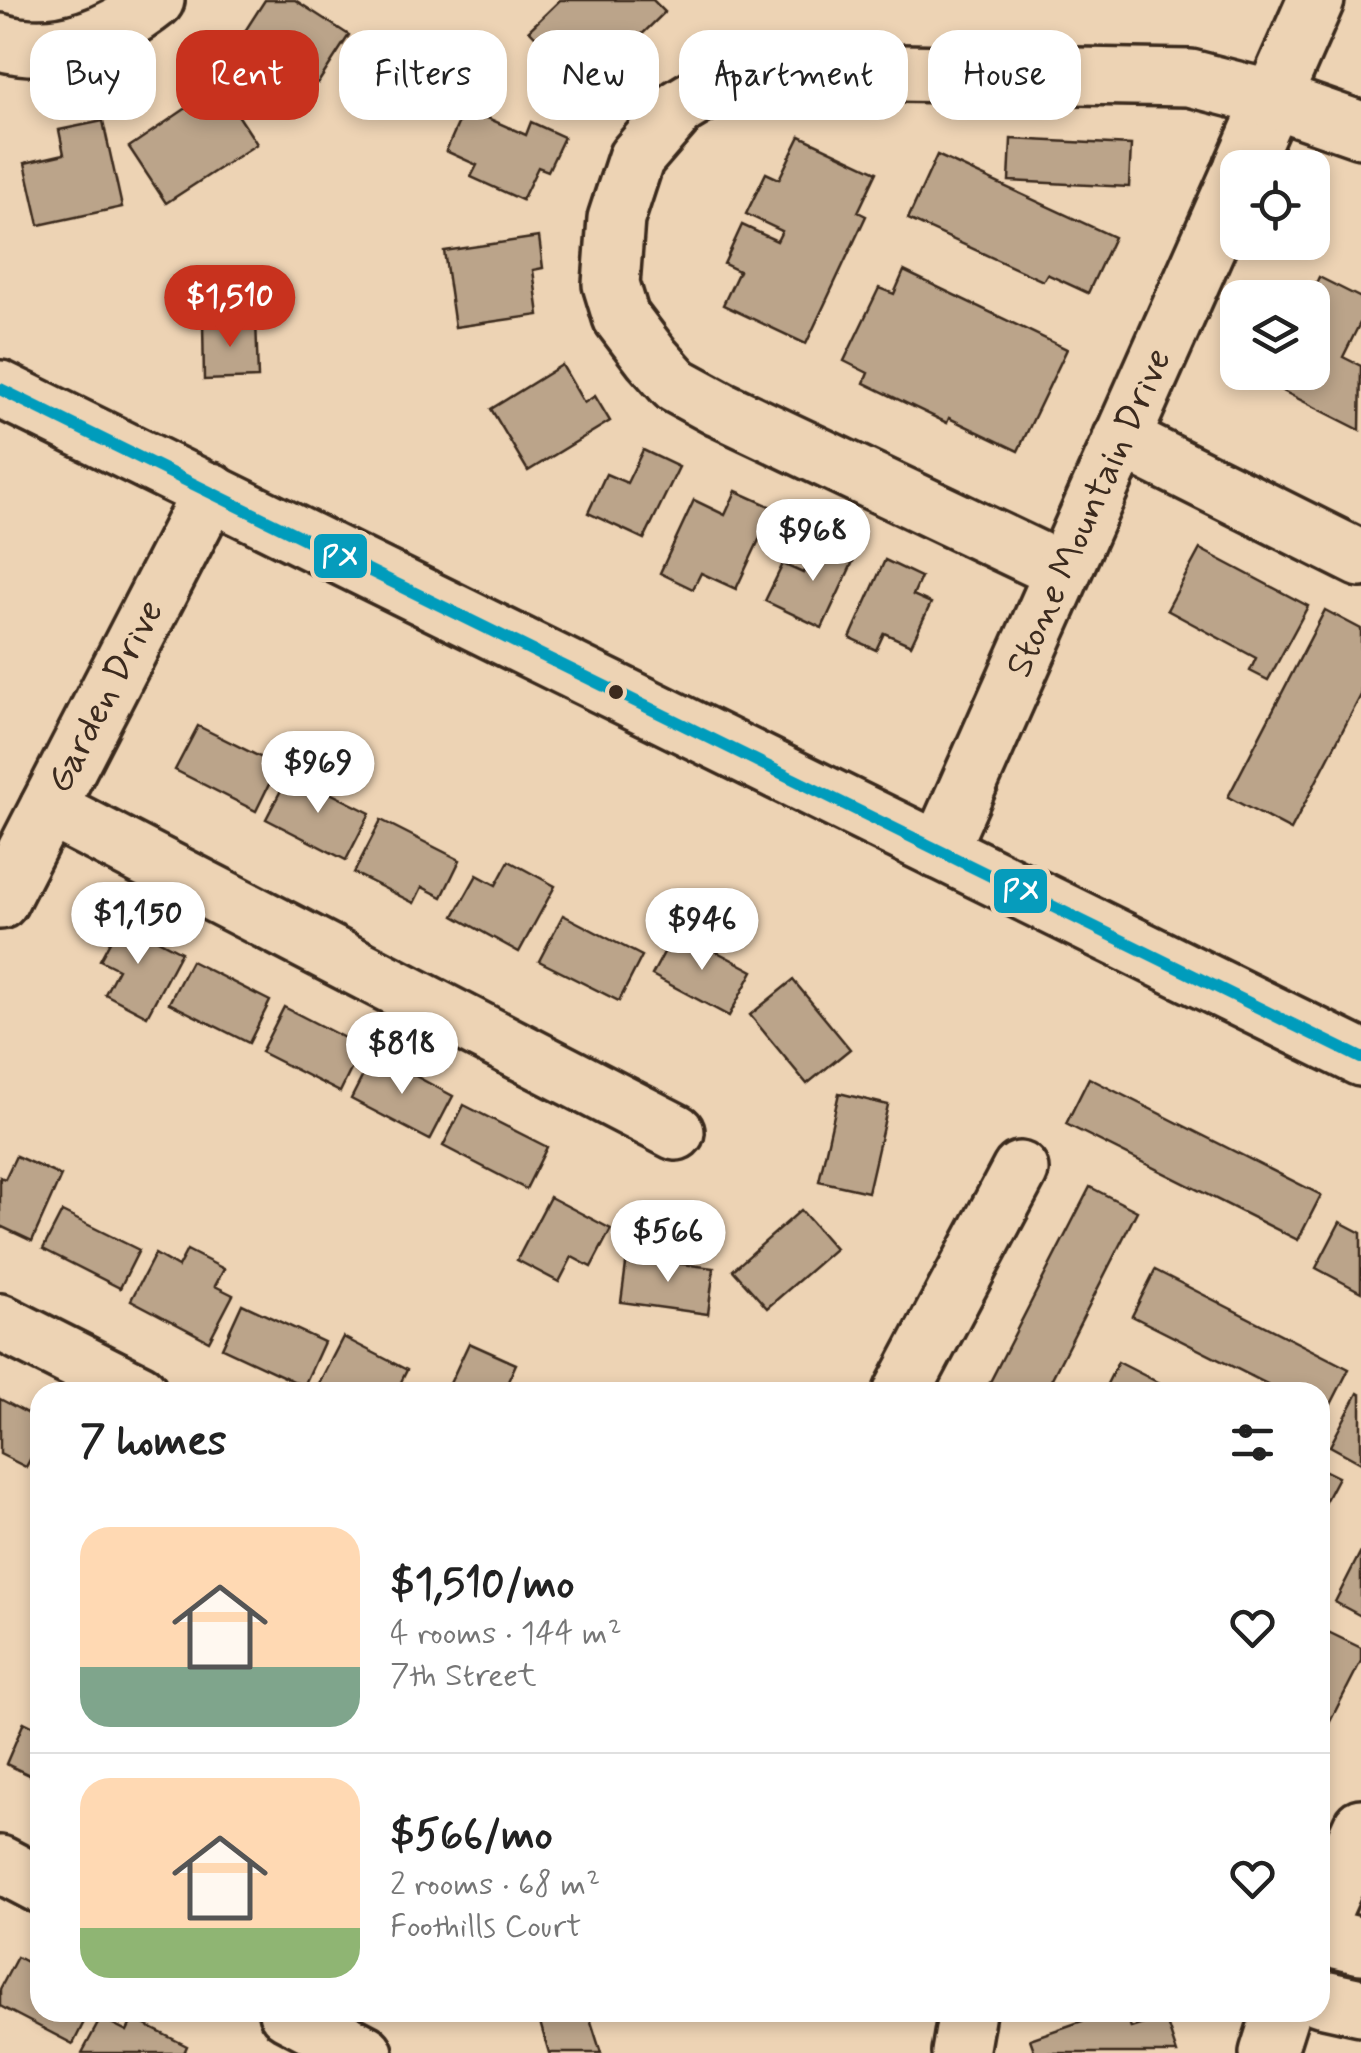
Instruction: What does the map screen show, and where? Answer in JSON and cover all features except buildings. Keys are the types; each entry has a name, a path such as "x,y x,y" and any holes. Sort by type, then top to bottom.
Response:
{"street":[{"path":"0,42 52,49 90,40 156,0"},
{"path":"1250,150 1316,0"},
{"path":"1062,571 676,385 621,317 611,284 616,220 636,158 680,107 718,84 739,76 786,71 1190,78 1272,98 1361,130"},
{"name":"Stone Mountain Drive","path":"939,851 1220,217"},
{"path":"0,389 1361,1058"},
{"path":"1121,438 1361,559"},
{"name":"Garden Drive","path":"0,901 211,491"},
{"path":"48,808 676,1132"},
{"path":"907,1382 1020,1170"},
{"path":"0,1322 119,1382"},
{"path":"1330,1886 1343,1842"},
{"path":"0,1864 30,1879"},
{"path":"1330,1938 1361,1946"},
{"path":"1330,2000 1361,2008"},
{"path":"306,2022 365,2053"},
{"path":"960,2053 965,2022"},
{"path":"1268,2053 1278,2022"}],"transit line":[{"name":"PX","path":"0,389 1361,1058"}]}
